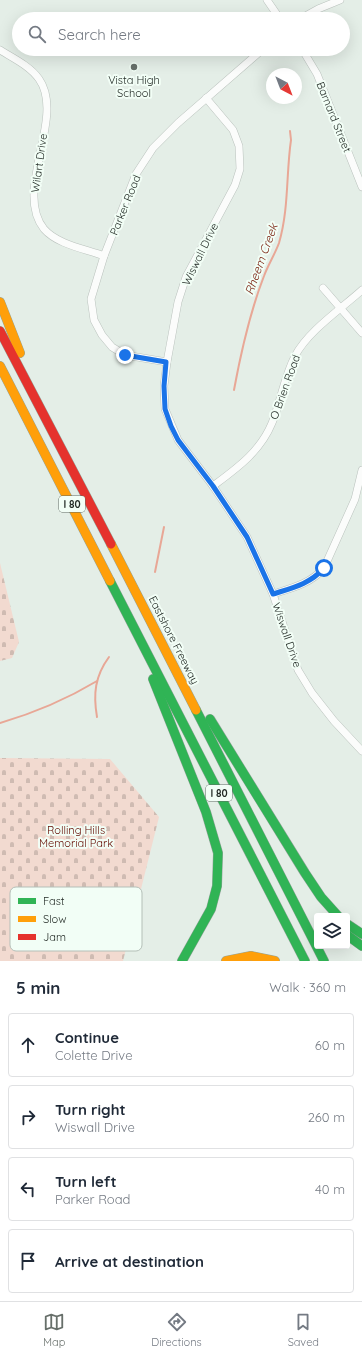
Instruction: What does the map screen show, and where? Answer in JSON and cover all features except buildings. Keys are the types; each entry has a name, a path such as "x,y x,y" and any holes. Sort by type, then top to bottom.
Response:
{"highway":[{"path":"0,302 42,409"},
{"name":"Eastshore Freeway","path":"0,331 42,409 324,961"},
{"name":"I 80","path":"0,366 305,961"},
{"path":"0,369 10,383"},
{"path":"133,624 165,711 206,812 218,853 218,875 211,909 182,961"},
{"path":"176,671 217,731 328,913"},
{"path":"305,873 336,913"},
{"path":"292,897 314,934"},
{"path":"350,926 362,934"},
{"path":"350,937 362,946"},
{"path":"323,949 330,961"},
{"path":"226,961 246,956 266,958 275,961"}],"street":[{"path":"267,0 275,12"},
{"path":"313,12 340,0"},
{"name":"Wilart Drive","path":"0,50 30,70 38,78 44,89 46,110 34,197 37,218 45,229 57,239 104,256"},
{"name":"Parker Road","path":"166,362 125,355 112,347 102,335 94,320 92,299 104,256 136,174 153,148 206,98 255,56"},
{"name":"Barnard Street","path":"306,56 317,74 362,187"},
{"name":"Wiswall Drive","path":"206,98 233,130 239,146 240,169 235,185 186,278 177,307 166,362 164,386 165,409 178,440 213,486 247,537 273,594 298,670 312,693 334,721 362,751"},
{"path":"323,288 362,333"},
{"name":"O Brien Road","path":"213,486 242,463 262,442 272,422 294,356 302,344 362,290"},
{"path":"273,594 307,583 317,577 324,568 355,499 362,470"}],"green space":[{"path":"0,563 19,642 12,658 0,661"},
{"name":"Rolling Hills Memorial Park","path":"0,758 110,759 159,817 142,887 10,887 10,951 126,951 123,961 0,961"}],"waterway":[{"name":"Rheem Creek","path":"234,390 254,304 276,251 282,230 286,204 291,140 290,131"},
{"name":"Rheem Creek","path":"155,572 164,527"},
{"name":"Rheem Creek","path":"97,717 95,701 96,686 104,664 109,657"},
{"name":"Rheem Creek","path":"0,723 50,705 97,681"}],"traffic: fast":[{"path":"110,581 305,961"},
{"path":"153,679 206,812 218,853 217,886 211,909 182,961"},
{"path":"196,710 324,961"},
{"path":"210,719 305,873 321,897 335,913"},
{"path":"350,926 362,934"},
{"path":"350,937 362,946"}],"traffic: slow":[{"path":"0,302 20,353"},
{"path":"0,366 110,581"},
{"path":"111,544 196,710"},
{"path":"226,961 251,956 275,961"}],"traffic: jam":[{"path":"0,331 111,544"}],"place":[{"name":"Vista High School","path":"134,67"}],"route":[{"path":"125,355 166,362 164,386 165,409 171,426 178,440 213,486 247,537 273,594 307,583 317,577 324,568"}]}
